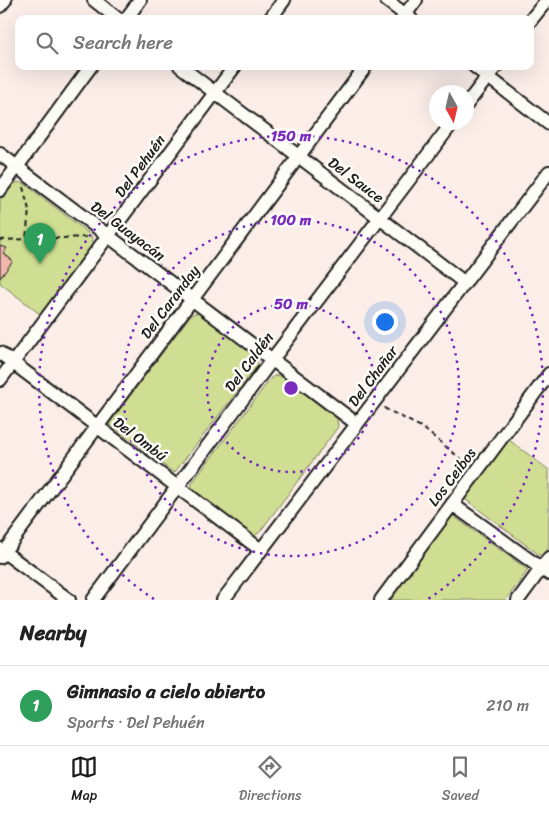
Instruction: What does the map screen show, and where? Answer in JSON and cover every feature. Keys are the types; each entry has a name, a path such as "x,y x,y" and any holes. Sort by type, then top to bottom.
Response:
{"street":[{"path":"0,6 5,0"},
{"path":"94,0 113,15"},
{"path":"129,15 140,0"},
{"path":"273,15 284,0"},
{"path":"386,0 404,15"},
{"path":"407,15 416,0"},
{"path":"534,16 547,0"},
{"path":"0,190 88,70"},
{"name":"Del Sauce","path":"185,70 465,282"},
{"name":"Del Pehuén","path":"0,380 232,70"},
{"name":"Del Caranday","path":"1,553 363,70"},
{"path":"479,70 549,124"},
{"path":"474,95 493,70"},
{"name":"Del Caldén","path":"92,600 447,130"},
{"name":"Del Guayacán","path":"0,154 271,361 357,424"},
{"name":"Del Chañar","path":"223,600 549,172"},
{"name":"Del Ombú","path":"0,354 261,550"},
{"name":"Los Ceibos","path":"381,600 549,374"},
{"path":"452,504 546,567 518,600"},
{"path":"1,553 69,600"}],"path":[{"path":"17,167 29,210 26,239"},
{"path":"0,240 108,236"},
{"path":"373,403 423,428 458,455 476,473"}],"green space":[{"path":"18,182 25,184 91,235 94,246 41,315 0,283 0,200 12,185"},
{"path":"195,313 202,314 256,355 258,365 174,473 109,424 190,316"},
{"path":"276,375 283,377 337,418 338,427 259,533 253,536 246,534 191,490 192,483 271,378"},
{"path":"509,440 549,470 549,547 542,557 465,499"},
{"path":"452,515 528,570 506,600 390,600"}],"building":[{"path":"0,246 7,248 3,253 13,261 0,278"}],"place":[{"name":"Gimnasio a cielo abierto","path":"40,264"}]}
